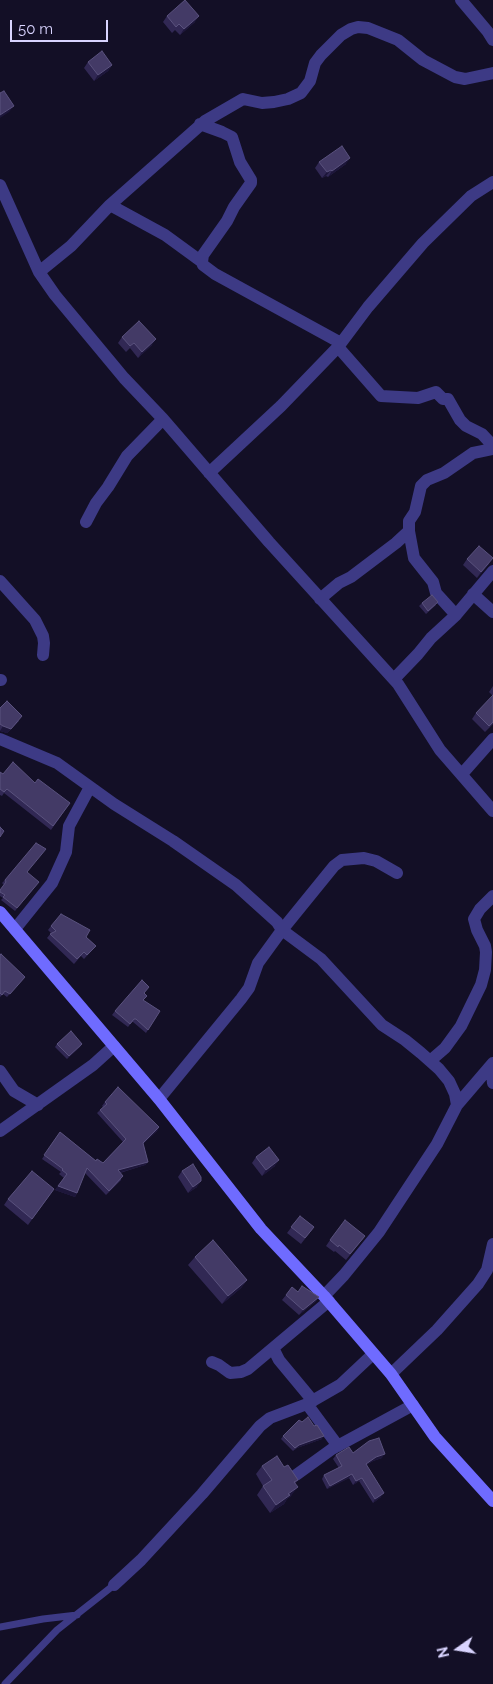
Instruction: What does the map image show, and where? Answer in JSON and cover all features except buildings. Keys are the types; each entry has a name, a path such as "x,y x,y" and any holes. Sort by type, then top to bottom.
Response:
{"street":[{"path":"461,0 493,40"},
{"path":"39,272 72,246 110,205 200,124 243,99 262,103 274,102 288,99 301,93 310,81 321,55 341,35 358,27 368,28 398,40 423,60 456,77 465,79 493,73"},
{"path":"200,124 232,137 240,162 249,175 251,183 203,255 202,262"},
{"path":"209,474 281,406 340,345 362,315 423,243 471,196 493,182"},
{"path":"0,185 39,272 55,295 124,378 163,419 320,599 394,679 440,750 493,810"},
{"path":"110,205 165,235 202,262 204,267 214,274 340,345 382,396 418,398 433,392 443,399 448,399 460,420 482,434 493,447 473,453 444,473 426,480 421,486 415,512 410,519 409,531 414,558 433,582 436,593 456,615"},
{"path":"86,522 126,456 163,419"},
{"path":"320,599 339,583 351,577 396,543 409,531"},
{"path":"394,679 436,632 456,615 493,571"},
{"path":"2,588 35,620 43,636 43,655"},
{"path":"473,594 493,612"},
{"path":"0,739 57,763 236,885 276,922 282,930 321,959 382,1025 430,1061 449,1081 458,1105"},
{"path":"462,774 493,739"},
{"path":"15,930 52,883 66,852 69,826 90,787"},
{"path":"158,1099 241,999 258,964 282,930 334,866 342,860 354,858 376,861 397,873"},
{"path":"430,1061 445,1048 461,1026 482,985 486,952 474,919 480,909 493,896"},
{"path":"0,912 158,1099 262,1229 391,1374 448,1452 493,1501"},
{"path":"0,1131 93,1065 114,1046"},
{"path":"212,1362 230,1373 241,1372 256,1363 296,1330 326,1299 379,1232 437,1144 458,1105 492,1065"},
{"path":"492,1065 493,1083"},
{"path":"0,1071 14,1091 38,1105"},
{"path":"391,1374 431,1336 478,1284 487,1270 493,1244"},
{"path":"273,1348 279,1360 338,1446"},
{"path":"114,1585 142,1560 260,1426 270,1418 310,1403 340,1385 373,1354"},
{"path":"296,1475 338,1446 413,1405"}],"lane":[{"path":"5,1684 57,1630 114,1585"},
{"path":"0,1627 78,1615"}]}
